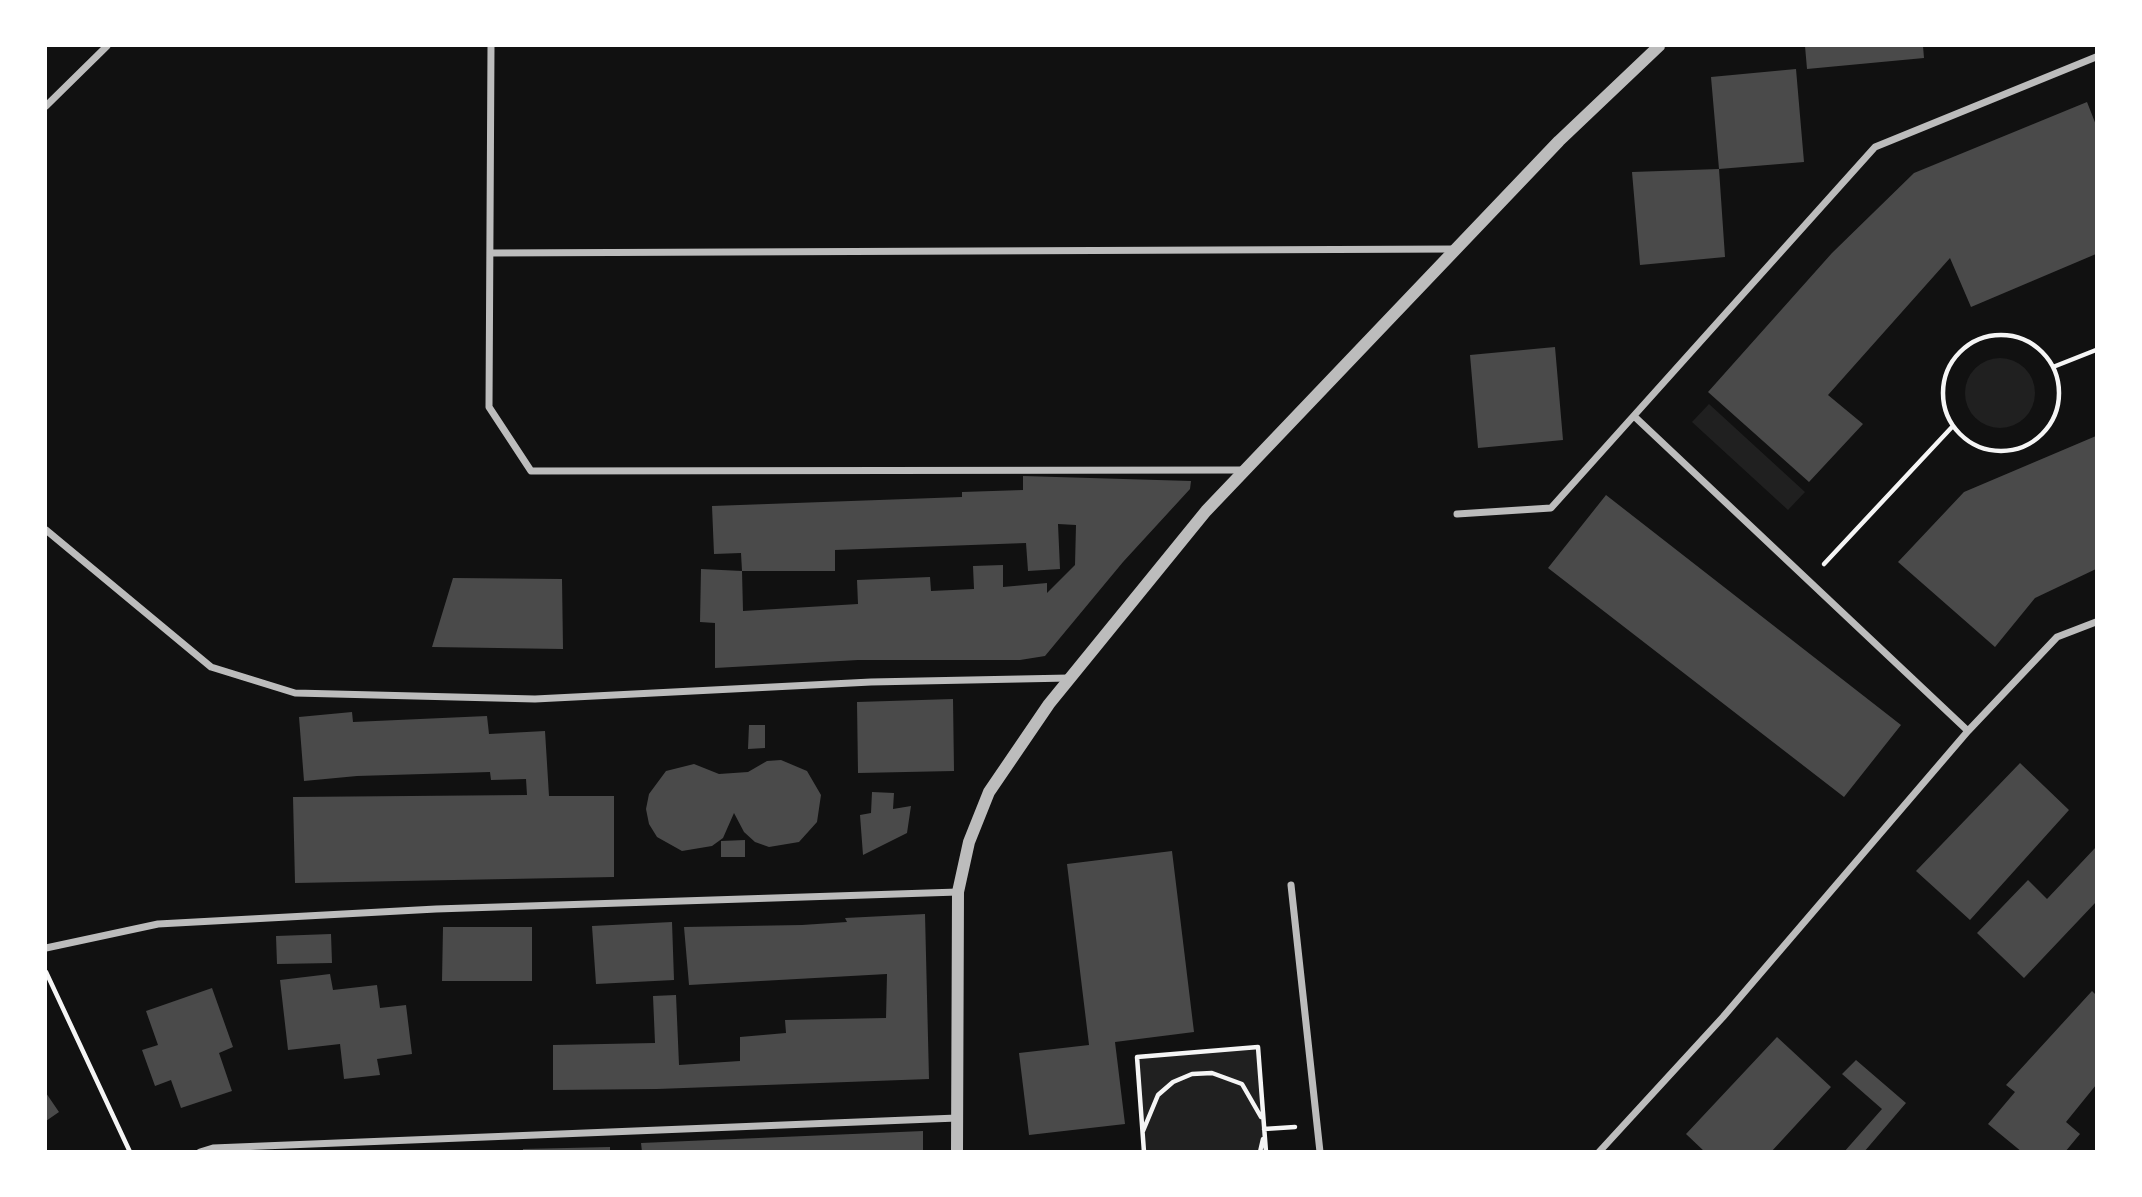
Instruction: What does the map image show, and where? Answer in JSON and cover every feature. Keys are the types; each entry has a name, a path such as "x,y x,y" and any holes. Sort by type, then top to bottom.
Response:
{"street":[{"path":"46,106 107,46"},
{"path":"491,46 489,407 531,471 1245,471"},
{"path":"957,1152 958,892 969,842 989,792 1070,678 1206,511 1559,141 1659,46"},
{"path":"1457,514 1551,508 1875,147 2096,57"},
{"path":"491,253 1458,249"},
{"path":"1635,417 1968,731"},
{"path":"46,530 211,667 295,693 535,699 871,682 1070,678"},
{"path":"1598,1152 1723,1017 1968,731 2057,637 2096,622"},
{"path":"1291,885 1320,1152"},
{"path":"46,948 158,924 436,909 958,892"},
{"path":"200,1152 227,1147 957,1118"}],"path":[{"path":"2009,335 2035,346 2053,367 2058,386 2058,405 2051,423 2030,442 2003,451 1984,449 1966,440 1952,427 1944,409 1942,390 1946,370 1957,354 1972,342 1990,336 2009,335"},
{"path":"2053,367 2096,350"},
{"path":"1831,556 1952,427"},
{"path":"46,972 130,1152"},
{"path":"1146,1152 1142,1133 1137,1057 1258,1047 1266,1152"},
{"path":"1142,1133 1158,1096 1173,1082 1192,1074 1212,1073 1242,1084 1259,1109 1264,1129 1260,1152"}],"shaded area":[{"path":"2000,358 2025,368 2035,393 2025,418 2000,428 1975,418 1965,393 1975,368"},
{"path":"1709,404 1805,492 1788,510 1692,422"},
{"path":"1258,1047 1266,1151 1144,1151 1137,1057"}],"building":[{"path":"1805,46 1923,46 1924,58 1807,69"},
{"path":"1796,69 1804,162 1719,169 1711,77"},
{"path":"2087,102 2096,125 2096,254 1971,307 1950,258 1828,395 1863,424 1809,482 1708,392 1832,253 1914,173"},
{"path":"1719,169 1725,257 1640,265 1632,172"},
{"path":"1555,347 1563,440 1478,448 1470,355"},
{"path":"2096,436 2096,569 2035,598 1995,647 1898,562 1964,492"},
{"path":"1023,476 1191,481 1190,489 1123,562 1045,656 1020,660 858,660 715,668 715,623 700,622 701,569 742,571 741,553 714,554 712,506 962,497 962,492 1023,490","holes":["1058,524 1076,525 1075,565 1047,593 1047,583 1003,587 1003,565 973,566 974,589 931,591 930,577 857,580 858,604 743,611 742,571 835,571 835,550 1026,543 1028,571 1060,569"]},
{"path":"1606,495 1901,725 1844,797 1548,568"},
{"path":"453,578 562,579 563,649 432,647"},
{"path":"953,699 954,771 858,773 857,702"},
{"path":"352,712 353,722 487,716 489,734 545,731 549,796 614,796 614,877 295,883 293,797 527,795 526,779 491,780 490,772 357,776 304,781 299,717"},
{"path":"749,725 765,725 765,748 748,749"},
{"path":"781,760 807,771 821,795 817,822 799,842 769,847 755,842 744,832 734,813 723,838 712,846 682,851 657,837 649,824 646,809 649,794 666,771 694,764 719,774 748,772 767,761"},
{"path":"2020,763 2069,810 1970,920 1916,871"},
{"path":"872,792 894,793 893,809 911,806 907,833 863,855 860,815 871,813"},
{"path":"745,840 745,857 721,857 721,841"},
{"path":"2096,847 2096,902 2024,978 1977,933 2028,880 2047,899"},
{"path":"1172,851 1194,1032 1115,1042 1125,1124 1029,1135 1019,1053 1089,1045 1067,864"},
{"path":"925,914 929,1079 553,1090 553,1045 655,1043 653,996 676,995 679,1065 740,1061 740,1037 786,1033 785,1020 886,1018 887,974 689,985 684,927 802,925 847,922 845,918"},
{"path":"672,922 674,980 596,984 592,926"},
{"path":"443,927 532,927 532,981 442,981"},
{"path":"331,934 332,963 277,964 276,936"},
{"path":"330,974 333,990 377,985 380,1008 406,1005 412,1054 377,1059 380,1075 344,1079 340,1044 288,1050 280,980"},
{"path":"212,988 233,1047 219,1053 232,1091 181,1108 171,1080 155,1086 142,1050 158,1045 146,1011"},
{"path":"2092,991 2096,995 2096,1085 2066,1122 2080,1134 2065,1152 2022,1152 1988,1124 2015,1092 2006,1085"},
{"path":"1777,1037 1831,1087 1771,1152 1705,1152 1686,1134"},
{"path":"1856,1060 1906,1103 1864,1152 1844,1152 1882,1109 1842,1074"},
{"path":"46,1093 59,1112 46,1121"},
{"path":"923,1131 923,1152 642,1152 641,1143"},
{"path":"610,1147 610,1152 523,1152 523,1149"}]}
